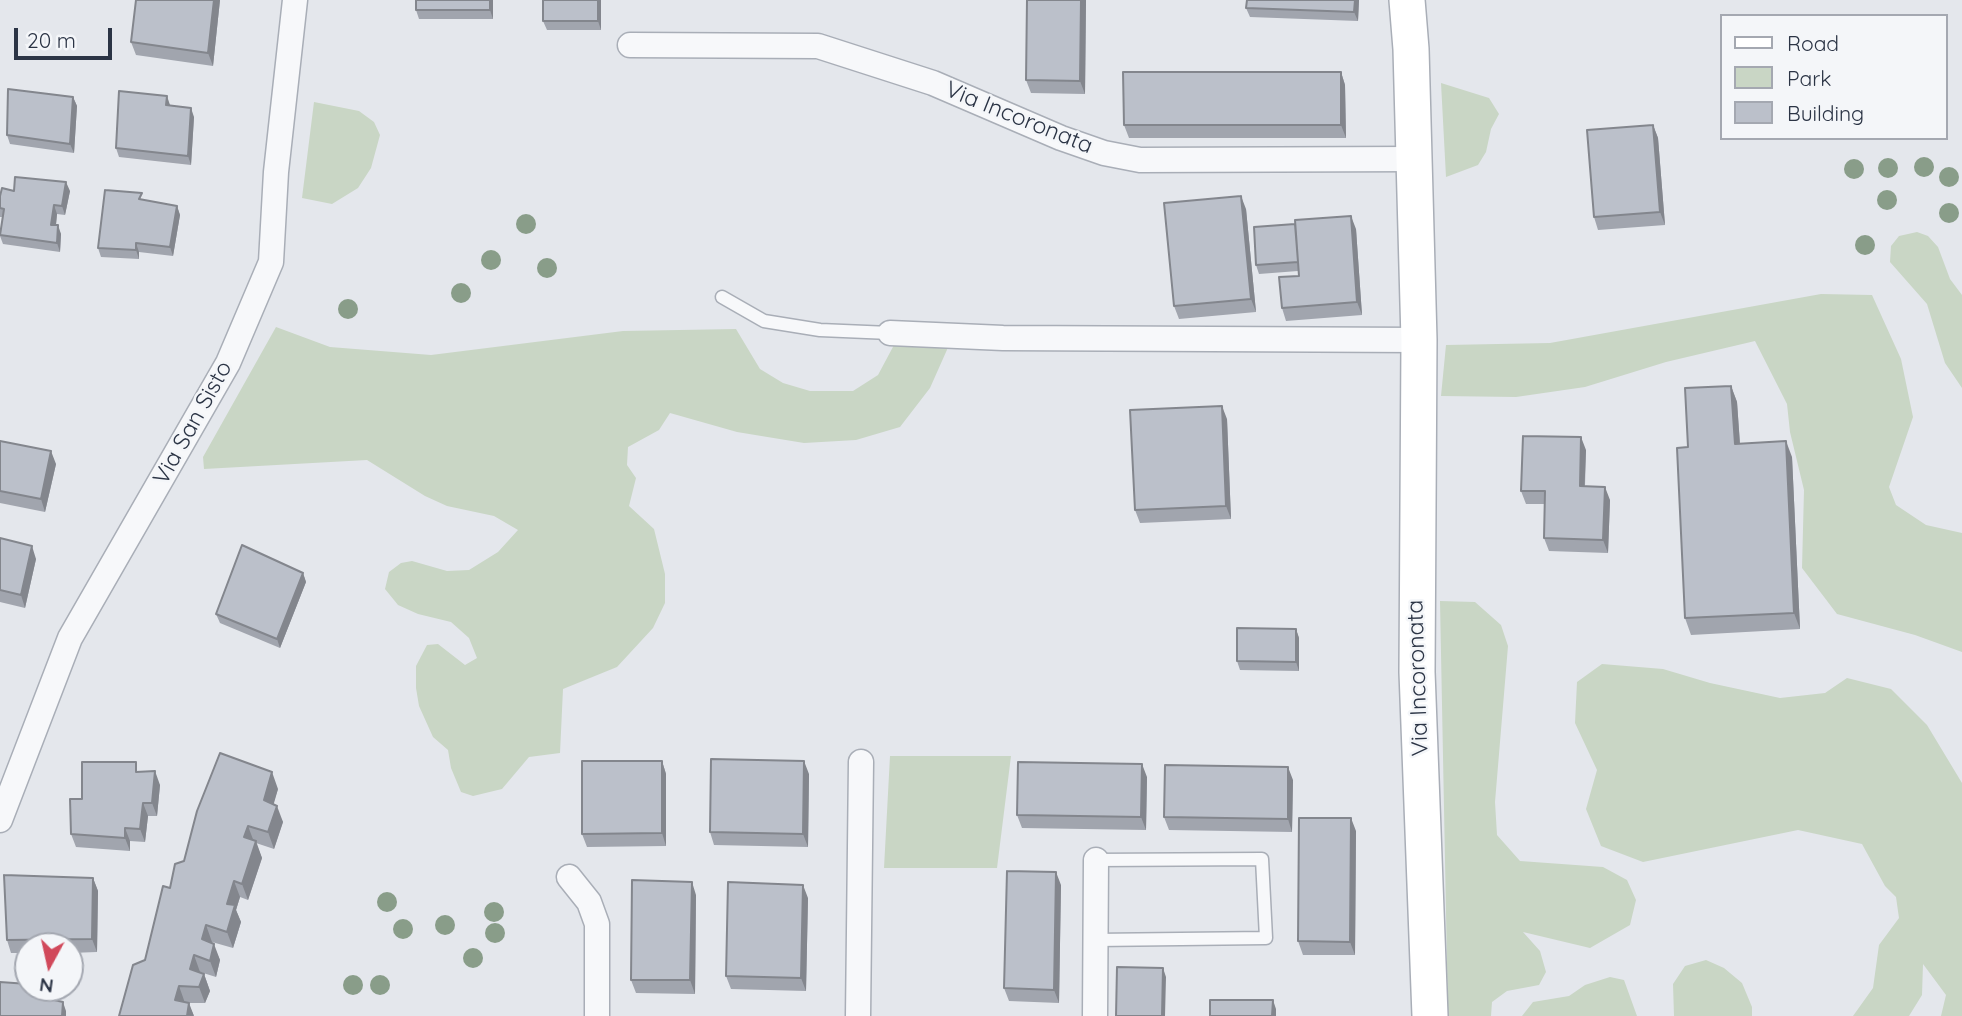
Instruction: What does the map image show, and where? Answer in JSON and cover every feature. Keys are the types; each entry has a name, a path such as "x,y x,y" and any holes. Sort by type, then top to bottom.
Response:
{"main road":[{"name":"Via Incoronata","path":"1407,0 1419,340 1416,593 1430,1016"}],"street":[{"name":"Via San Sisto","path":"0,820 70,638 228,362 271,262 276,172 295,0"},
{"name":"Via Incoronata","path":"630,45 818,46 933,83 1061,138 1104,153 1140,160 1414,159"},
{"path":"890,333 1003,338 1419,340"},
{"path":"858,1016 861,762"},
{"path":"1095,1016 1096,860"},
{"path":"569,877 589,902 597,923 597,1016"}],"lane":[{"path":"722,297 764,321 820,330 890,333"},
{"path":"1095,940 1266,938 1262,859 1096,860"}],"green space":[{"path":"1441,83 1489,98 1499,114 1491,129 1486,152 1478,165 1446,177"},
{"path":"314,102 359,111 374,122 380,135 371,168 358,188 332,204 302,198"},
{"path":"1917,232 1928,236 1938,247 1950,279 1962,295 1962,388 1945,363 1927,304 1890,262 1891,246 1899,236"},
{"path":"1821,294 1872,295 1901,359 1913,417 1889,487 1896,505 1926,525 1962,533 1962,652 1915,635 1837,614 1802,568 1804,490 1790,432 1787,404 1755,341 1666,362 1585,387 1516,397 1441,396 1446,345 1550,343"},
{"path":"276,327 330,347 431,355 623,331 736,329 760,369 783,383 810,391 853,391 878,375 894,345 950,343 930,388 900,427 856,440 804,443 737,432 670,413 659,430 628,447 627,465 636,478 629,506 654,529 665,574 665,603 653,628 617,667 563,689 560,753 529,757 502,789 473,796 461,792 451,768 448,750 433,737 419,706 416,688 416,666 427,645 438,644 465,665 477,658 469,638 451,622 418,614 398,605 385,589 389,572 401,563 412,561 447,571 469,570 498,552 518,530 494,516 447,506 425,496 367,460 204,469 203,457"},
{"path":"1440,601 1475,602 1501,625 1508,646 1495,802 1497,835 1520,861 1603,867 1627,880 1636,900 1630,925 1590,948 1523,932 1540,951 1546,972 1539,985 1507,991 1492,1002 1491,1016 1448,1016"},
{"path":"1602,664 1663,669 1710,683 1780,698 1825,693 1847,678 1891,689 1927,725 1962,783 1962,1016 1941,1016 1946,995 1923,964 1922,995 1909,1016 1853,1016 1873,988 1879,945 1899,918 1896,897 1885,886 1862,844 1798,830 1643,862 1601,846 1586,809 1597,770 1575,723 1577,682"},
{"path":"890,756 1011,756 997,868 884,868"},
{"path":"1706,960 1724,968 1742,983 1752,1007 1752,1016 1674,1016 1673,984 1685,966"},
{"path":"1610,977 1624,980 1637,1016 1522,1016 1533,1002 1569,996 1585,985"}],"building":[{"path":"136,0 214,0 208,53 131,42"},
{"path":"416,0 490,0 490,10 416,10"},
{"path":"543,0 598,0 598,21 543,21"},
{"path":"1027,0 1081,0 1080,81 1026,80"},
{"path":"1247,0 1355,0 1354,12 1246,8"},
{"path":"1123,72 1341,72 1341,125 1124,125"},
{"path":"8,89 73,97 70,144 7,135"},
{"path":"119,91 167,96 166,105 191,108 188,156 116,148"},
{"path":"1653,125 1660,212 1594,217 1587,130"},
{"path":"15,177 66,182 62,206 54,205 51,225 58,225 57,243 0,235 4,209 0,208 2,188 14,191"},
{"path":"105,190 142,193 139,199 177,206 170,247 136,243 136,250 98,248"},
{"path":"1241,196 1251,299 1174,306 1164,203"},
{"path":"1351,216 1357,302 1282,308 1279,277 1299,276 1295,220"},
{"path":"1295,224 1298,262 1256,265 1254,227"},
{"path":"1731,386 1735,444 1786,441 1794,613 1685,618 1677,448 1688,447 1685,388"},
{"path":"1222,406 1226,506 1135,510 1130,410"},
{"path":"1523,436 1581,437 1580,486 1605,487 1603,540 1544,538 1545,491 1521,491"},
{"path":"0,441 51,451 41,499 0,491"},
{"path":"0,538 32,546 21,595 0,590"},
{"path":"242,545 303,573 277,639 216,614"},
{"path":"1237,628 1296,629 1296,662 1237,661"},
{"path":"220,753 272,772 264,800 277,806 268,832 248,826 244,837 256,841 242,884 234,881 227,904 235,905 227,932 206,925 202,939 214,944 210,961 194,955 190,969 204,974 199,987 179,986 175,1000 189,1003 187,1016 119,1016 133,965 145,960 163,886 170,888 175,864 184,861 197,811"},
{"path":"711,759 804,761 803,834 710,832"},
{"path":"582,761 662,761 662,833 582,834"},
{"path":"82,762 136,762 136,772 155,771 152,803 143,803 140,829 125,828 125,838 71,834 70,799 82,799"},
{"path":"1018,762 1142,764 1141,817 1017,815"},
{"path":"1165,765 1288,767 1288,819 1164,817"},
{"path":"1299,818 1351,818 1350,942 1298,941"},
{"path":"1007,871 1056,872 1054,990 1004,988"},
{"path":"4,875 93,878 92,939 84,939 84,932 14,932 14,940 7,940"},
{"path":"632,880 692,882 690,980 631,980"},
{"path":"728,882 803,885 801,978 726,976"},
{"path":"1117,967 1163,968 1162,1016 1116,1016"},
{"path":"0,982 14,983 14,1002 63,1002 62,1016 0,1016"},
{"path":"1210,1000 1273,1000 1272,1016 1210,1016"}]}
